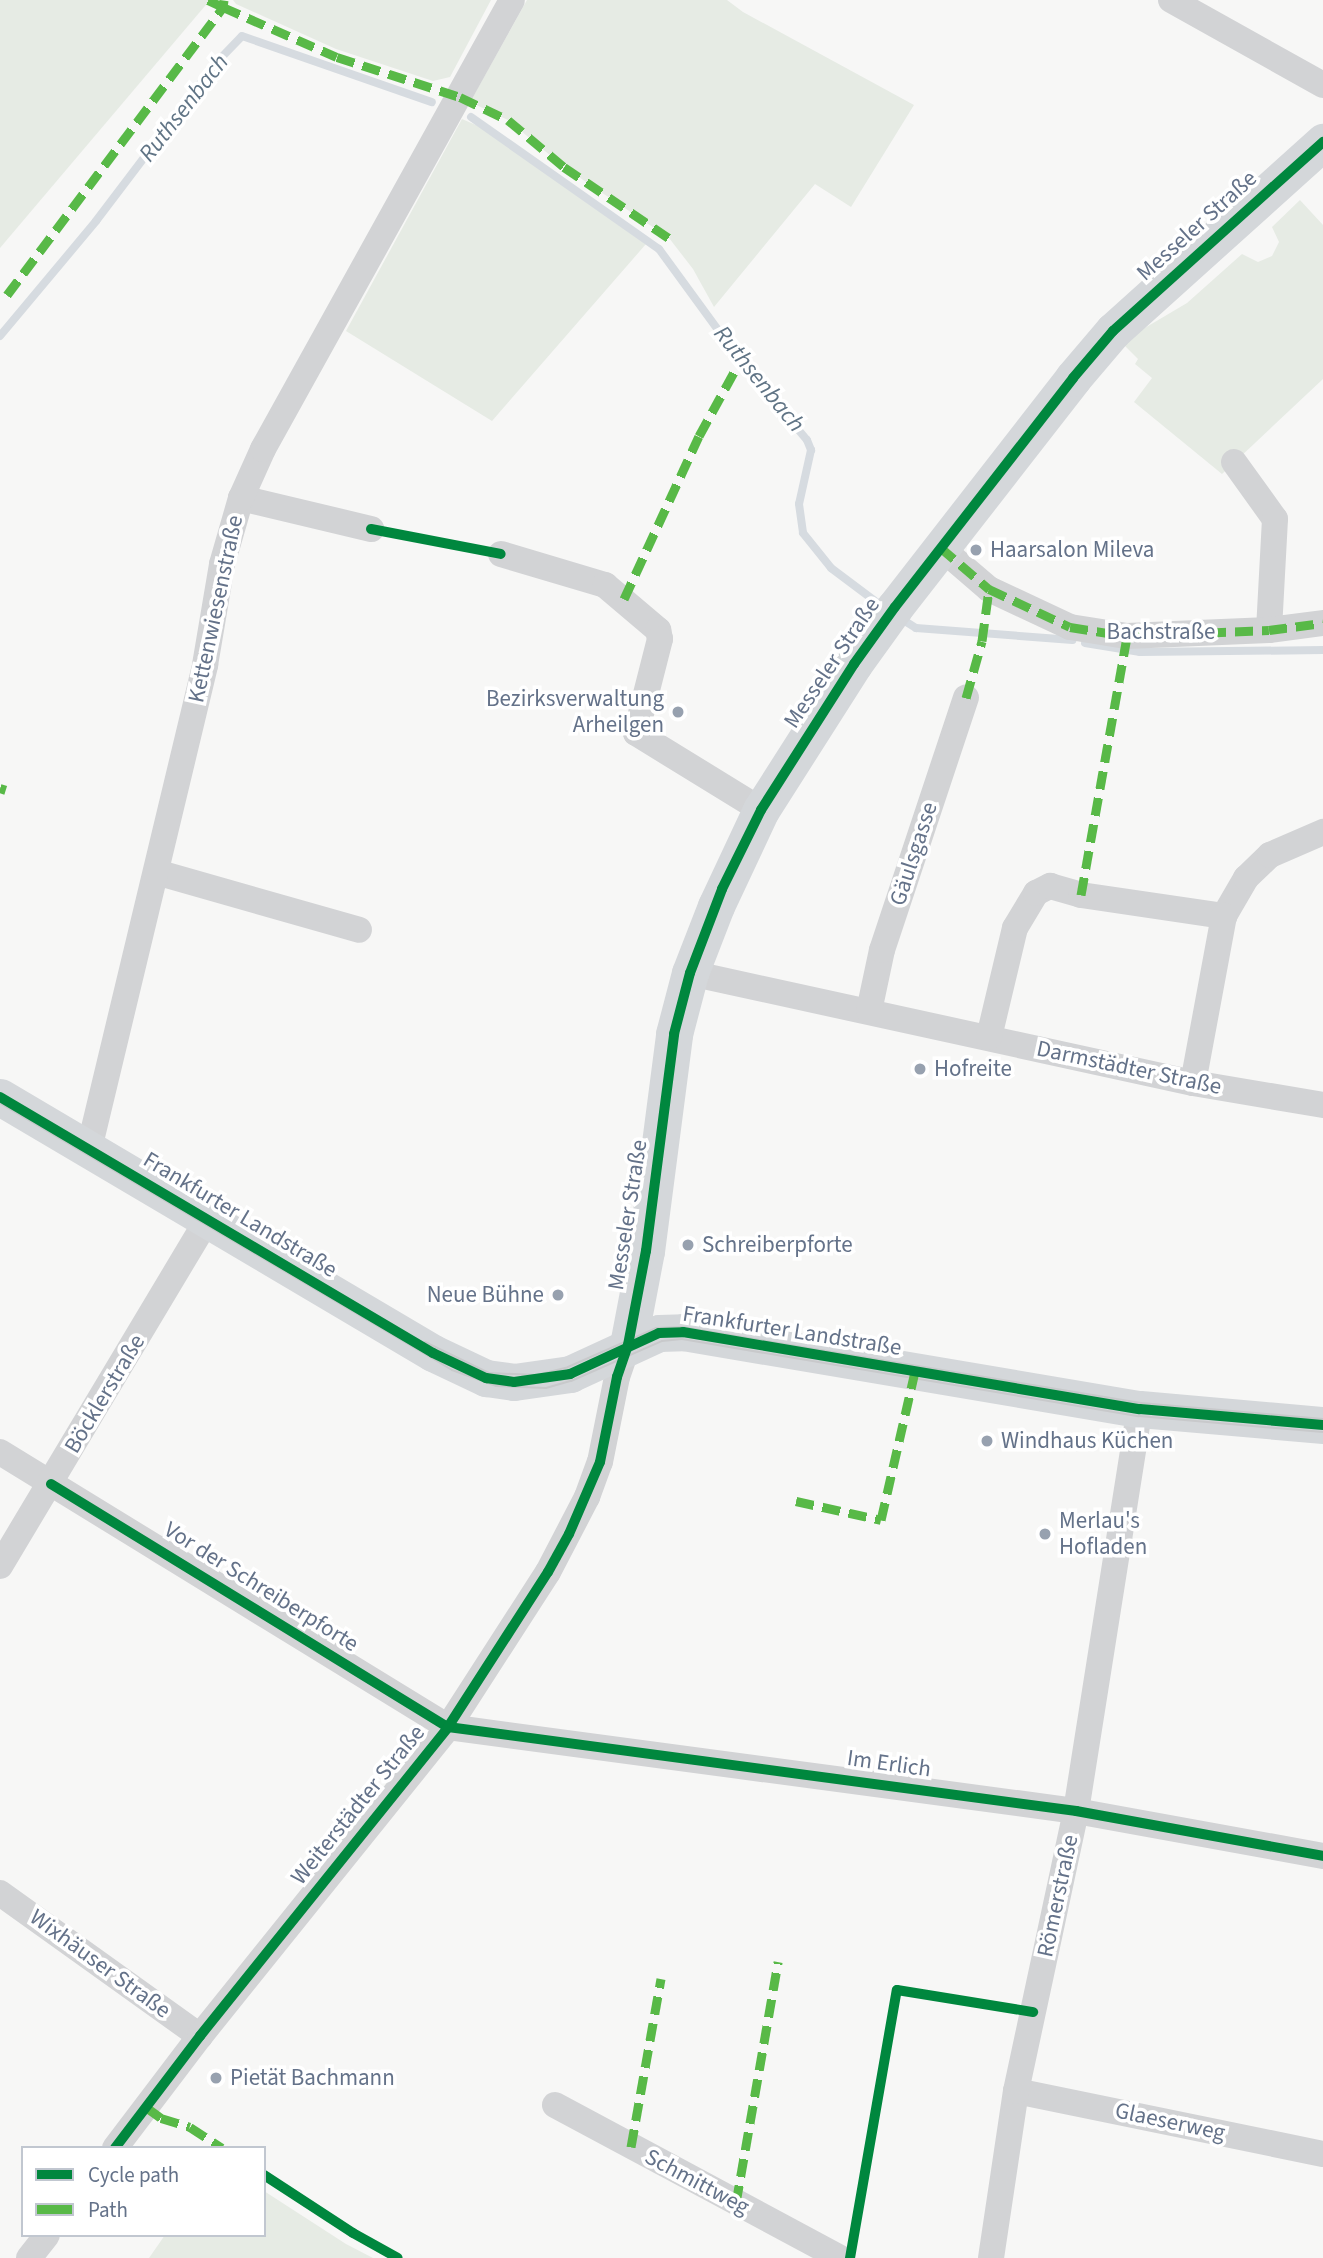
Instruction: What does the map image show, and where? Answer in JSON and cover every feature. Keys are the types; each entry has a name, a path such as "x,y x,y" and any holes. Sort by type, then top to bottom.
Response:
{"street":[{"name":"Kettenwiesenstraße","path":"89,1149 205,665 222,564 241,498 263,449 512,0"},
{"path":"1171,0 1323,85"},
{"name":"Messeler Straße","path":"628,1345 646,1251 674,1034 690,973 722,889 761,810 889,616 940,547 1113,331 1323,142"},
{"path":"1234,462 1275,519 1269,630"},
{"path":"241,498 371,529"},
{"name":"Bachstraße","path":"940,547 989,589 1069,627 1127,636 1269,630 1323,623"},
{"path":"501,554 605,585 659,630 660,639 636,733 761,810"},
{"name":"Gäulsgasse","path":"869,1011 882,950 965,698"},
{"path":"1193,1083 1224,916 1246,878 1270,855 1323,832"},
{"path":"156,872 359,930"},
{"path":"989,1037 1015,928 1036,893 1050,886 1081,895 1224,916"},
{"name":"Darmstädter Straße","path":"690,973 1193,1083 1323,1105"},
{"name":"Frankfurter Landstraße","path":"0,1097 433,1353 486,1378 514,1382 570,1374 659,1333 708,1335 1023,1392 1140,1409 1323,1425"},
{"name":"Böcklerstraße","path":"0,1566 208,1220"},
{"name":"Weiterstädter Straße","path":"118,2146 200,2036 448,1727 548,1572 587,1497 608,1433 617,1377 628,1345"},
{"name":"Römerstraße","path":"991,2258 1016,2091 1076,1811 1140,1409"},
{"name":"Vor der Schreiberpforte","path":"0,1452 448,1727"},
{"name":"Im Erlich","path":"448,1727 1076,1811 1323,1856"},
{"name":"Wixhäuser Straße","path":"0,1893 200,2036"},
{"name":"Glaeserweg","path":"1016,2091 1323,2154"},
{"name":"Schmittweg","path":"555,2105 840,2258"},
{"path":"29,2258 45,2237"}],"shaded area":[{"path":"0,0 210,0 0,248"},
{"path":"233,0 491,0 450,77 433,81 336,49 236,4"},
{"path":"527,0 727,0 743,12 914,105 851,207 815,184 714,307 693,269 669,238 564,167 508,120 470,102"},
{"path":"462,119 506,138 549,176 646,244 492,421 346,331"},
{"path":"1300,200 1323,225 1323,379 1222,474 1134,402 1152,378 1135,364 1138,359 1121,342 1187,303 1242,254 1258,262 1272,256 1279,242 1272,227"},
{"path":"266,2192 346,2244 373,2258 149,2258 164,2237 266,2237"}],"waterway":[{"name":"Ruthsenbach","path":"0,336 96,221 216,63 242,36 432,102"},
{"name":"Ruthsenbach","path":"471,117 659,249 740,360 807,440 811,450 799,504 803,533 831,568 883,607"},
{"name":"Ruthsenbach","path":"900,618 916,628 1073,640"},
{"name":"Ruthsenbach","path":"1085,643 1140,652 1323,650"}],"tram line":[{"path":"0,1103 452,1370 496,1386 546,1388 571,1381 662,1341 682,1339 1139,1416 1323,1432"},
{"path":"425,1342 489,1373 537,1375 568,1367 656,1328 682,1327 1141,1403 1323,1419"}],"marked path":[{"path":"208,0 223,7 224,0"},
{"path":"7,295 223,7 337,57 460,97 508,120 564,167 669,238"},
{"path":"624,599 699,436 745,352"},
{"path":"940,547 989,589 1070,627 1127,636 1269,630 1323,623"},
{"path":"966,698 982,641 989,589"},
{"path":"1081,895 1127,636"},
{"path":"0,788 6,790"},
{"path":"796,1501 881,1520 915,1372"},
{"path":"736,2203 778,1962"},
{"path":"631,2147 661,1979"},
{"path":"146,2107 161,2118 190,2127 219,2146"}],"cycle path":[{"path":"117,2146 200,2036 448,1727 548,1572 569,1534 600,1462 617,1377 628,1345 646,1251 674,1034 690,973 722,889 761,810 854,664 895,607 1073,378 1113,331 1323,142"},
{"path":"371,529 501,554"},
{"path":"0,1097 433,1353 486,1378 514,1382 570,1374 659,1333 683,1332 1140,1409 1323,1425"},
{"path":"51,1484 448,1727 1076,1811 1323,1856"},
{"path":"850,2258 897,1990 1033,2012"},
{"path":"266,2176 353,2233 398,2258"}],"place":[{"name":"Haarsalon Mileva","path":"976,550"},
{"name":"Bezirksverwaltung Arheilgen","path":"678,712"},
{"name":"Hofreite","path":"920,1069"},
{"name":"Schreiberpforte","path":"688,1245"},
{"name":"Neue Bühne","path":"558,1295"},
{"name":"Windhaus Küchen","path":"987,1441"},
{"name":"Merlau's Hofladen","path":"1045,1534"},
{"name":"Pietät Bachmann","path":"216,2078"}]}
